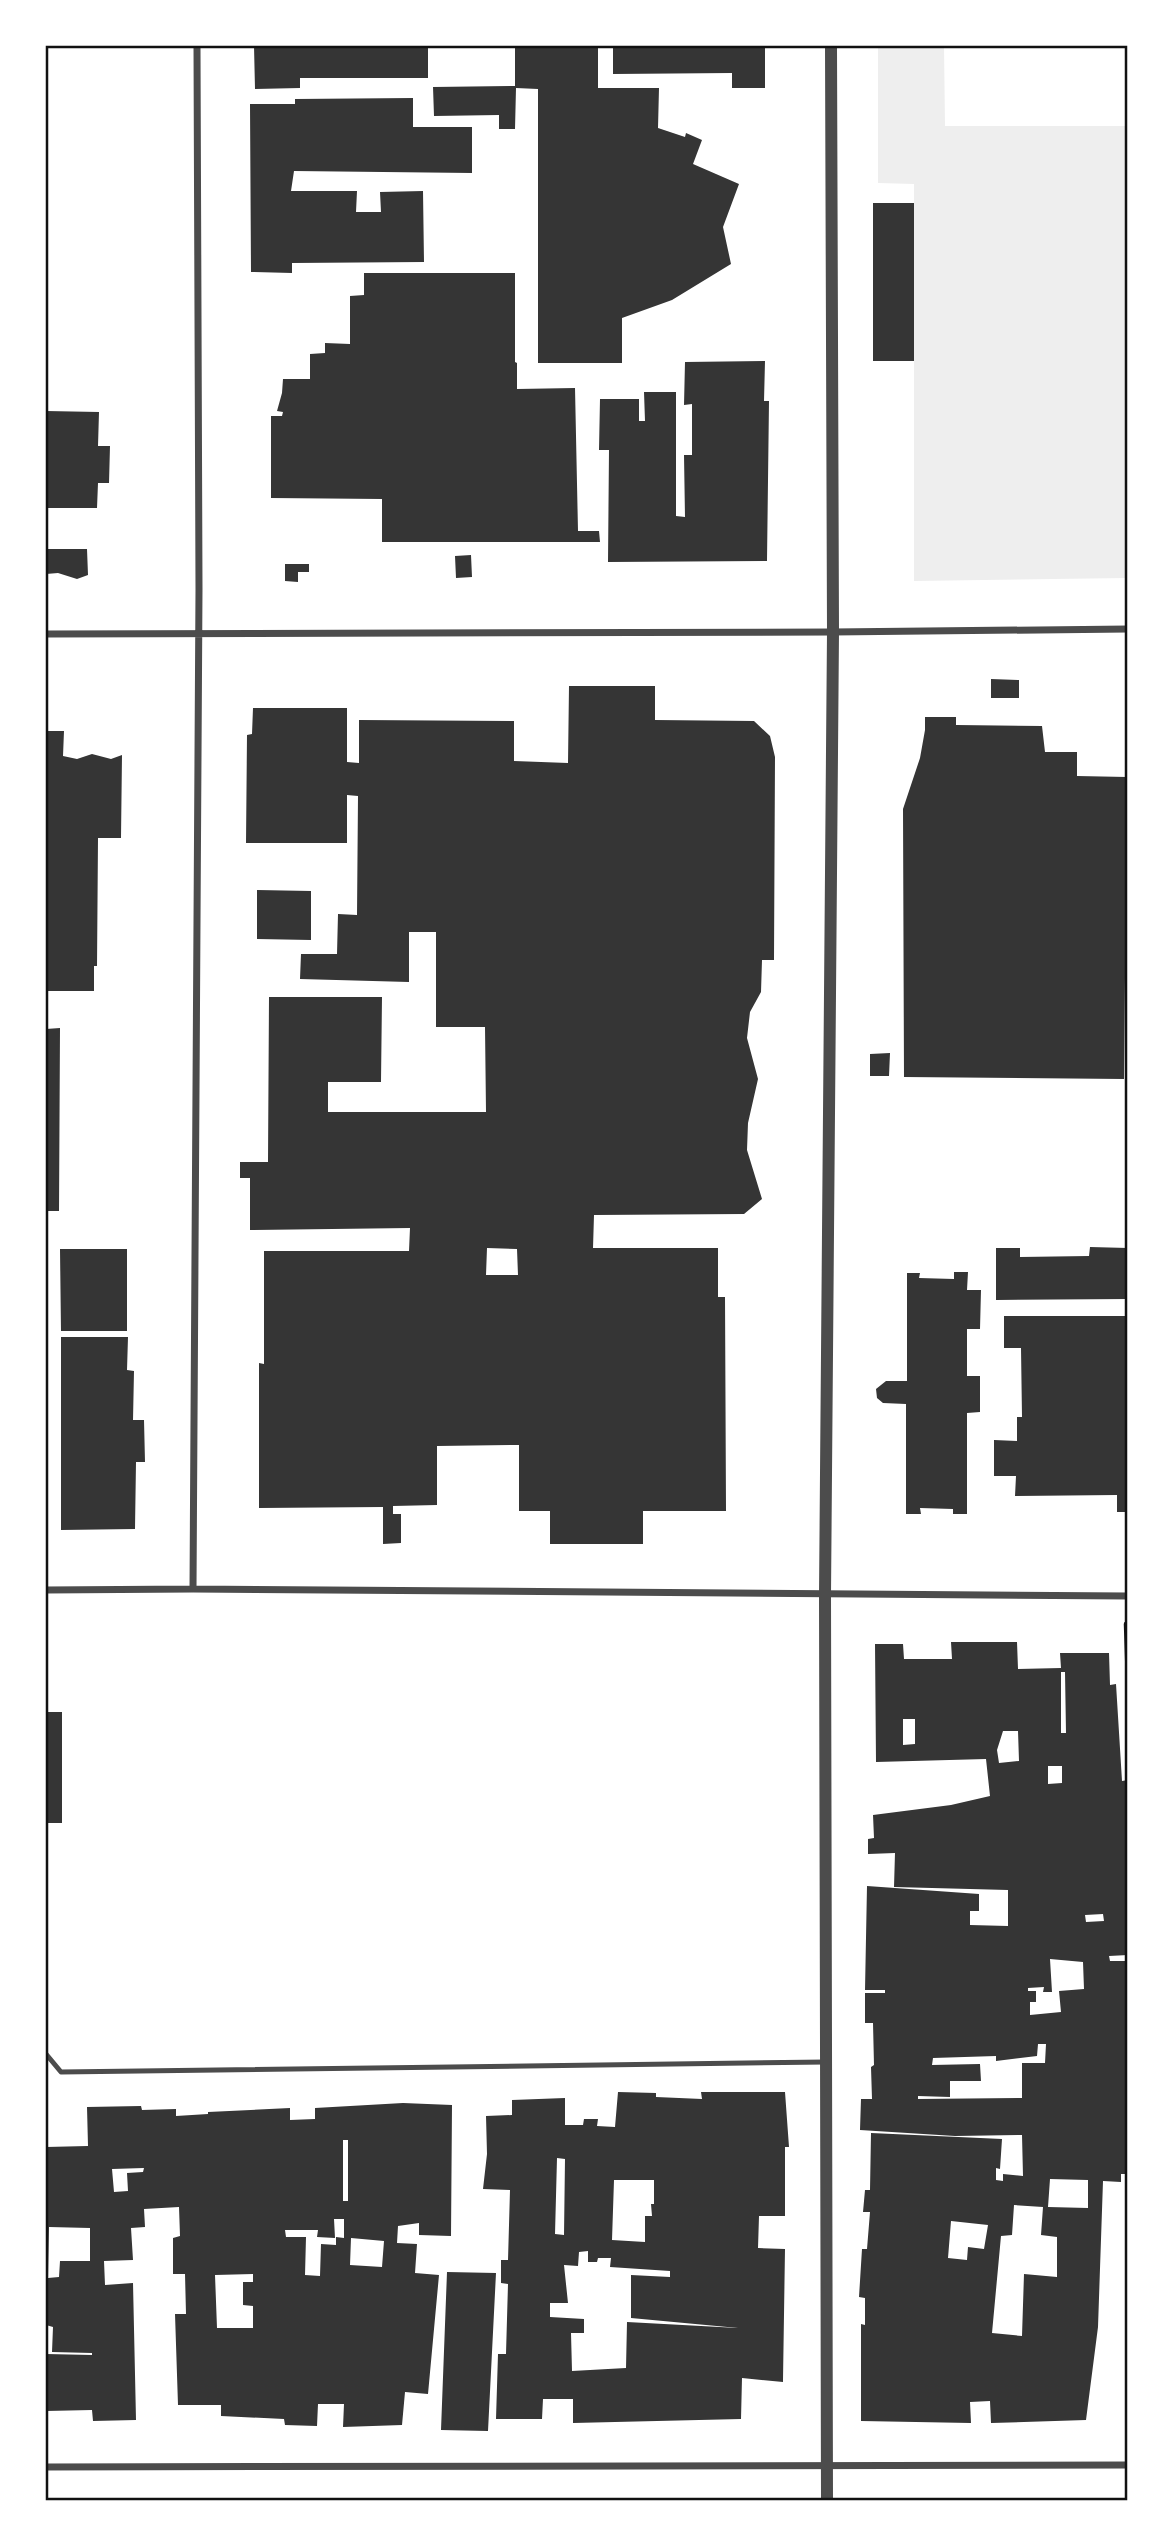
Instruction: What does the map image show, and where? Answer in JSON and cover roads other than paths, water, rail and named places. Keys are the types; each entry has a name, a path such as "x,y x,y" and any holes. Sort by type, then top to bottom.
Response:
{"street":[{"path":"193,1589 199,632 197,46"},
{"path":"827,2501 825,1594 833,632 831,46"},
{"path":"46,634 1128,629"},
{"path":"46,1590 1126,1596"},
{"path":"46,2467 1128,2465"}],"lane":[{"path":"46,2054 61,2072 826,2062"}]}
